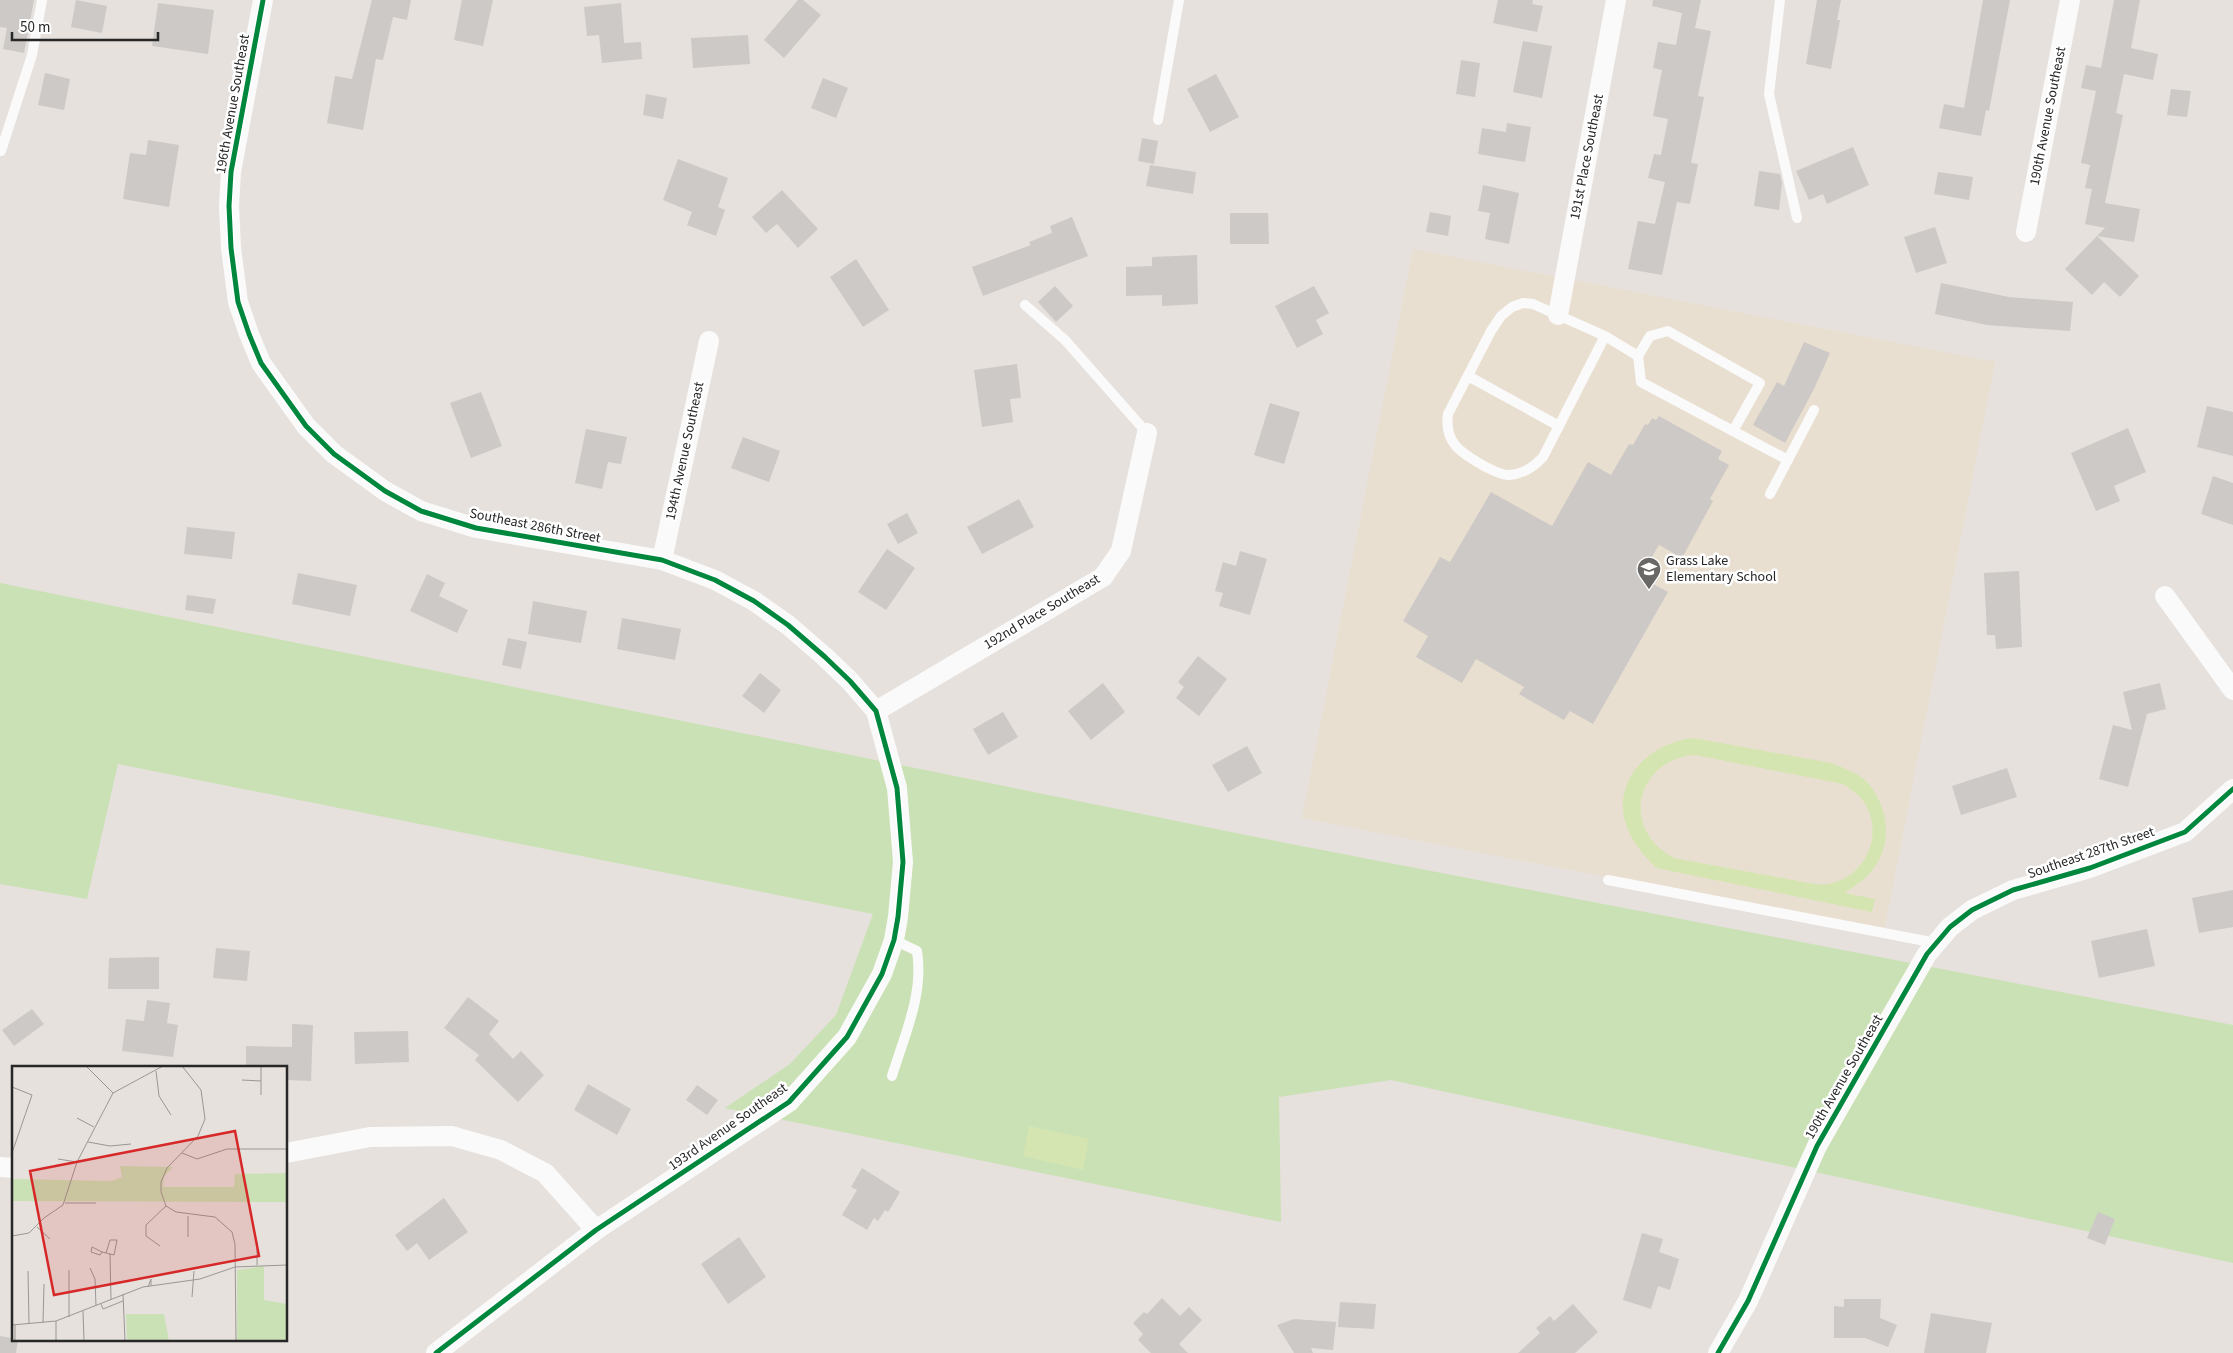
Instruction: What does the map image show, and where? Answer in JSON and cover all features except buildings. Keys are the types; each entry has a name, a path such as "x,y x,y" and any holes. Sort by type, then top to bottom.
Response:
{"street":[{"name":"196th Avenue Southeast","path":"238,302 231,248 229,206 231,172 263,0"},
{"name":"191st Place Southeast","path":"1558,315 1616,0"},
{"name":"190th Avenue Southeast","path":"2026,232 2070,0"},
{"name":"Southeast 286th Street","path":"238,302 261,363 306,426 334,454 384,491 421,510 476,528 662,560"},
{"name":"194th Avenue Southeast","path":"662,560 709,341"},
{"name":"192nd Place Southeast","path":"876,711 1103,577 1121,552 1147,433"},
{"name":"193rd Avenue Southeast","path":"436,1353 596,1230 789,1102 847,1037 882,974 894,940 903,862 901,824 897,788 876,711 826,657 788,625 754,600 715,580 662,560"},
{"path":"2165,596 2233,690"},
{"name":"Southeast 287th Street","path":"1950,927 1972,910 2013,890 2090,868 2184,832 2233,789"},
{"name":"190th Avenue Southeast","path":"1725,1351 1817,1146 1927,954 1950,927"},
{"path":"288,1153 370,1136 452,1136 501,1150 545,1173 596,1230"}],"lane":[{"path":"1,151 32,55 42,0"},
{"path":"1158,120 1180,0"},
{"path":"1780,0 1769,94 1797,218"},
{"path":"1605,336 1543,458 1536,464 1523,472 1508,475 1496,473 1457,449 1450,438 1446,424 1448,414 1491,331 1501,316 1512,307 1523,303 1533,304 1605,336 1638,356"},
{"path":"1025,305 1065,340 1147,433"},
{"path":"1733,431 1760,383 1668,331 1650,336 1638,356 1641,382 1733,431 1788,460"},
{"path":"1468,376 1559,426"},
{"path":"1770,494 1814,410"},
{"path":"1608,880 1936,943"},
{"path":"892,1076 916,1000 918,963 916,951 894,940"}],"shaded area":[{"name":"Grass Lake Elementary School","path":"1413,249 1995,362 1884,931 1302,818"}],"green space":[{"path":"0,583 1296,845 2233,1025 2233,1263 1391,1080 1279,1097 1281,1222 725,1108 790,1064 836,1015 873,914 118,764 87,899 0,884"},
{"path":"1694,738 1831,763 1851,771 1864,779 1880,802 1885,823 1885,845 1873,870 1845,893 1875,899 1872,912 1656,868 1631,837 1624,815 1623,798 1628,783 1636,769 1647,757 1677,741","holes":["1695,755 1843,784 1865,803 1873,832 1867,856 1860,866 1851,874 1828,884 1809,883 1674,858 1657,846 1646,831 1641,814 1642,798 1648,782 1659,769 1675,760"]},
{"path":"1029,1126 1089,1139 1083,1170 1023,1156"}],"cycle path":[{"path":"263,0 231,172 229,206 231,248 238,302 261,363 306,426 334,454 385,491 421,511 476,528 662,560 715,580 754,601 788,625 825,657 850,681 876,711 897,788 903,862 894,940 882,974 847,1037 789,1102 596,1230 436,1353"},
{"path":"1718,1353 1748,1301 1817,1146 1927,954 1950,927 1972,910 2013,890 2090,868 2185,832 2233,789"}],"place":[{"name":"Grass Lake Elementary School","path":"1649,590"}]}
